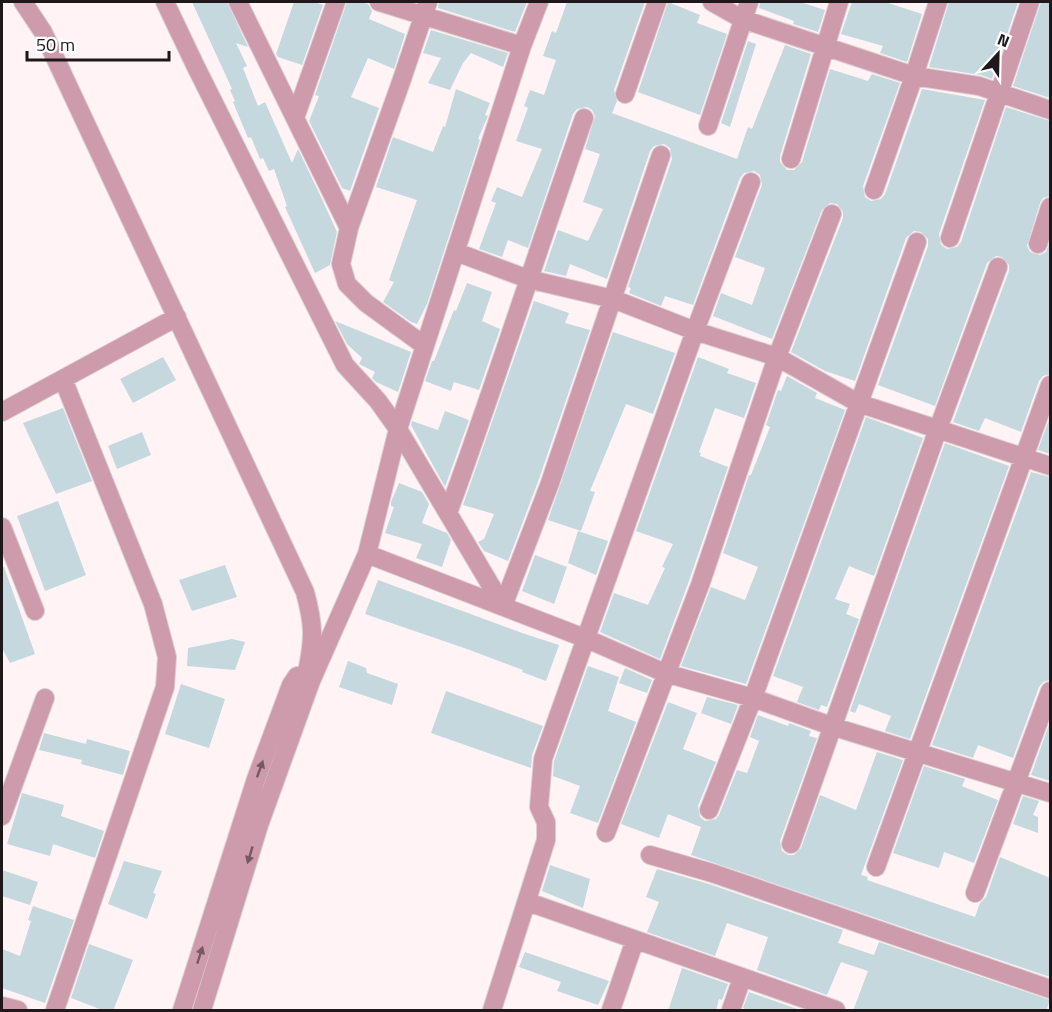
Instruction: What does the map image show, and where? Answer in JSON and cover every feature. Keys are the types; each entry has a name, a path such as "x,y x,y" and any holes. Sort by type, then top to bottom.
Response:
{"street":[{"path":"22,2 43,32 305,592 314,633 308,678"},
{"path":"165,2 345,365 378,401 398,429 503,606"},
{"path":"238,2 349,228"},
{"path":"295,118 336,2"},
{"path":"379,2 425,9 522,46"},
{"path":"202,1011 259,825 308,678 367,554 398,429 522,46 539,2"},
{"path":"625,94 657,2"},
{"path":"712,2 742,19 914,76 979,86 1050,110"},
{"path":"708,126 749,2"},
{"path":"792,159 839,2"},
{"path":"874,190 938,2"},
{"path":"950,238 1030,2"},
{"path":"425,9 349,228 341,264 347,284 366,303 425,346"},
{"path":"448,513 492,394 528,279 584,118"},
{"path":"503,606 550,483 661,155"},
{"path":"492,1011 546,840 546,822 539,807 543,759 695,331 751,182"},
{"path":"1038,244 1050,207"},
{"path":"606,833 700,585 777,357 832,214"},
{"path":"709,810 753,698 917,242"},
{"path":"456,252 528,279 613,299 695,331 777,357 858,403 1050,466"},
{"path":"791,844 998,267"},
{"path":"2,412 177,317"},
{"path":"55,1011 165,687 167,657 153,604 63,379"},
{"path":"876,867 1050,386"},
{"path":"2,527 6,552 35,611"},
{"path":"367,554 587,639 665,673 753,698 834,727 1050,793"},
{"path":"182,1011 256,779 283,706 294,678 297,676 308,678"},
{"path":"975,893 1050,691"},
{"path":"2,816 45,698"},
{"path":"651,855 712,873 1050,988"},
{"path":"528,902 836,1011"},
{"path":"611,1011 635,940"},
{"path":"731,1011 742,978"},
{"path":"2,1006 18,1011"}],"building":[{"path":"192,2 227,2 248,47 236,43 247,66 243,68 258,106 265,102 292,163 298,149 337,232 330,265 315,273 285,207 287,206 274,169 269,171 263,158 260,159 251,137 248,138 233,102 235,101 230,90 232,89"},
{"path":"294,2 314,2 323,5 302,65 278,57 276,54"},
{"path":"347,2 368,4 372,11 369,19 405,34 394,69 368,58 351,97 379,108 350,191 342,188 309,121 319,96 315,95"},
{"path":"439,2 527,2 515,32 438,8"},
{"path":"567,2 645,2 614,90 617,101 612,113 737,159 748,127 752,129 785,45 811,54 780,156 780,162 787,170 794,170 802,162 830,69 868,81 872,74 900,83 863,186 865,197 871,201 881,199 885,194 922,89 985,100 939,234 941,245 947,249 957,247 961,242 1006,107 1050,121 1050,196 1043,198 1040,203 1027,246 1030,252 1040,255 1046,252 1050,242 1050,374 1043,376 1039,381 1021,432 985,418 979,431 953,422 1009,271 1009,265 1002,257 996,256 987,263 935,406 878,385 928,246 928,239 921,232 914,231 906,238 855,381 825,371 791,352 843,218 843,212 837,204 830,203 822,210 772,339 713,316 721,293 752,305 765,268 735,257 762,185 760,175 754,171 744,173 740,178 693,305 665,296 661,306 629,293 631,288 628,287 672,159 670,148 664,144 654,146 650,151 607,279 570,264 566,276 544,271 558,230 588,241 603,209 583,202 600,154 585,149 595,116 587,107 577,109 573,114 528,248 508,240 502,257 479,249 496,203 491,201 497,187 522,197 542,149 516,141 528,108 524,106 530,90 544,95 556,60 543,56 552,31 556,33"},
{"path":"668,2 700,15 697,23 727,34 700,115 638,92"},
{"path":"760,2 800,2 825,10 818,32 793,24 794,21 759,8"},
{"path":"852,2 885,2 922,14 907,62 880,53 883,46 841,34"},
{"path":"949,2 1018,2 992,79 981,75 929,67"},
{"path":"1041,2 1050,2 1050,98 1013,86"},
{"path":"431,30 508,53 503,67 471,53 463,63 450,90 428,83 441,58 423,53"},
{"path":"748,41 756,44 730,127 721,123"},
{"path":"456,89 490,103 485,115 488,116 478,139 480,140 427,304 417,324 383,302 394,282 389,280 417,200 376,187 393,137 433,152 443,126 445,127"},
{"path":"467,283 492,292 482,321 500,329 479,390 454,382 451,391 425,381"},
{"path":"534,301 569,313 565,323 590,330 508,561 484,551 478,542 484,539 494,514 463,505"},
{"path":"335,321 411,352 398,392 376,382 372,378 375,372 359,364 362,358 347,344"},
{"path":"613,332 675,353 653,414 626,404 590,491 595,492 581,531 548,520"},
{"path":"163,357 176,380 133,403 120,379"},
{"path":"698,357 729,369 727,373 756,383 744,418 715,408 699,452 700,456 728,467 660,659 600,632 614,593 648,605 665,568 662,567 673,544 636,531"},
{"path":"787,376 817,393 815,398 845,410 746,684 681,666 711,587 745,600 758,567 723,553 749,475 751,475 770,427 766,425 778,390 781,391"},
{"path":"63,408 92,481 56,494 23,423"},
{"path":"445,411 469,420 445,487 411,425 412,421 438,430"},
{"path":"866,417 923,438 874,576 849,566 835,599 850,604 846,614 859,619 827,707 821,705 819,710 797,702 803,687 773,676"},
{"path":"1050,417 1050,454 1038,450"},
{"path":"142,432 151,455 117,469 108,446"},
{"path":"945,443 1009,466 910,739 885,731 891,716 859,704 855,713 850,711"},
{"path":"1031,472 1050,477 1050,680 1043,682 1039,687 1013,758 978,745 973,758 932,745"},
{"path":"399,483 422,492 429,504 422,523 447,533 451,540 442,567 416,558 422,544 385,533 394,507 391,506 391,502"},
{"path":"58,501 86,575 45,591 17,516"},
{"path":"578,531 608,541 596,575 568,563"},
{"path":"535,555 567,567 554,604 522,591"},
{"path":"225,565 237,597 192,611 179,580"},
{"path":"4,567 35,654 10,663 2,648 2,568"},
{"path":"378,580 559,645 546,681 467,649 365,614"},
{"path":"232,639 245,642 235,670 187,666 188,648"},
{"path":"348,661 366,668 367,673 398,684 392,705 339,687"},
{"path":"588,666 619,677 608,711 636,722 598,823 570,813 580,786 553,776 554,761"},
{"path":"625,668 652,680 647,693 619,683"},
{"path":"181,684 225,699 209,748 165,734"},
{"path":"446,691 543,726 532,755 531,768 431,733"},
{"path":"707,697 738,705 731,724 701,713"},
{"path":"668,702 697,713 683,749 716,762 698,806 700,817 705,821 716,819 719,815 737,770 747,773 759,741 750,737 758,715 788,726 789,723 811,731 809,736 817,738 780,841 782,851 788,855 794,855 801,848 820,795 856,810 877,752 903,760 861,875 868,877 867,880 975,917 980,903 986,897 1000,857 1050,878 1050,977 691,855 701,827 668,814 659,838 621,824"},
{"path":"1050,722 1050,781 1031,775"},
{"path":"44,733 86,744 87,739 130,751 123,775 81,764 82,760 39,750"},
{"path":"924,766 965,779 962,786 998,800 974,863 944,852 939,868 893,853"},
{"path":"22,793 64,805 61,816 104,831 95,858 53,844 50,856 7,844"},
{"path":"1023,796 1039,801 1033,815 1038,817 1038,833 1013,824"},
{"path":"124,861 162,871 153,893 156,894 147,919 108,904"},
{"path":"550,865 590,879 583,908 542,891"},
{"path":"657,869 709,884 843,930 838,943 874,955 879,942 1050,1000 1046,1011 853,1011 868,971 841,962 827,995 757,970 768,937 727,923 715,956 647,932 659,902 646,897"},
{"path":"2,870 38,882 30,905 2,896"},
{"path":"33,906 74,920 45,1003 2,988 2,949 20,956 31,921 28,920"},
{"path":"89,944 133,960 113,1011 105,1011 71,998"},
{"path":"525,952 609,981 598,1005 557,991 561,982 519,967"},
{"path":"682,968 728,984 722,1000 719,999 716,1011 668,1011"},
{"path":"749,992 803,1011 749,1011 743,1008"}]}
